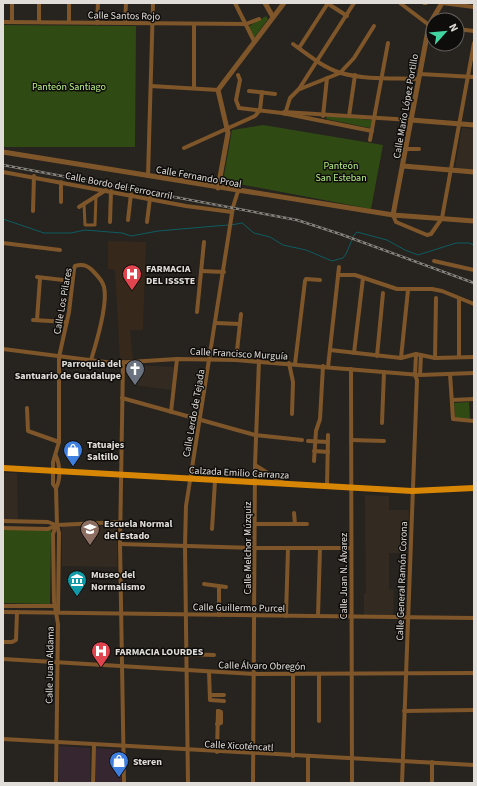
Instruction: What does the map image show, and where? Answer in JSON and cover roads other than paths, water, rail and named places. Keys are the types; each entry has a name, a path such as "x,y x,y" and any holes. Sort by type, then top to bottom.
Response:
{"main road":[{"name":"Calzada Emilio Carranza","path":"3,468 56,470 121,476 412,491 474,488"}],"street":[{"path":"12,3 12,22"},
{"path":"39,3 39,22"},
{"path":"69,3 69,22"},
{"path":"97,23 98,3"},
{"path":"125,23 126,3"},
{"path":"148,176 153,3"},
{"path":"235,3 254,41"},
{"path":"265,3 273,17"},
{"path":"218,188 227,140 227,129 218,90 284,3"},
{"path":"299,48 327,3 347,16"},
{"path":"284,113 290,98 299,89 354,3"},
{"path":"400,3 425,21"},
{"path":"442,3 474,6"},
{"name":"Calle Mario López Portillo","path":"438,12 442,3"},
{"path":"246,24 259,19"},
{"name":"Calle Santos Rojo","path":"3,22 246,24"},
{"path":"194,24 194,88"},
{"path":"299,89 340,73 354,58 374,26"},
{"path":"393,215 396,222 427,235 431,234 442,218 474,43"},
{"path":"293,44 317,61 340,73 382,78 420,76 474,77"},
{"path":"370,140 388,44"},
{"name":"Calle Mario López Portillo","path":"393,215 425,52"},
{"path":"238,75 240,80 237,105 239,108 284,113 372,131"},
{"path":"349,116 355,75"},
{"path":"323,121 327,78"},
{"path":"151,86 218,90"},
{"path":"249,91 275,94"},
{"path":"184,148 255,116 260,110 262,92"},
{"path":"284,113 323,114 474,125"},
{"path":"407,149 419,149"},
{"name":"Calle Fernando Proal","path":"3,152 218,188 393,215 474,221"},
{"path":"403,166 474,172"},
{"name":"Calle Bordo del Ferrocarril","path":"3,172 34,176 131,194 186,206 232,212"},
{"path":"33,211 34,176"},
{"path":"61,182 61,202"},
{"path":"79,206 106,190"},
{"path":"110,222 112,191"},
{"name":"Calle Lerdo de Tejada","path":"188,783 184,546 190,479 216,323 232,212 238,191"},
{"path":"128,220 131,194"},
{"path":"84,203 85,225 95,225 96,196"},
{"path":"146,222 150,198"},
{"path":"197,312 204,242"},
{"path":"3,243 60,250"},
{"path":"434,261 474,270"},
{"name":"Calle Los Pilares","path":"60,356 67,322 75,266 80,265 90,268 104,286 101,325 91,360"},
{"path":"328,367 339,267"},
{"path":"201,271 224,272"},
{"path":"338,275 351,274 384,286 408,290 432,289 442,291 474,304"},
{"path":"67,322 35,320 39,278 72,281"},
{"path":"354,353 363,278"},
{"path":"295,364 304,281 306,279 320,280"},
{"path":"401,358 408,290"},
{"path":"377,356 384,293"},
{"path":"435,358 436,298"},
{"path":"459,299 459,357"},
{"path":"236,360 241,314"},
{"path":"216,323 240,324"},
{"name":"Calle Francisco Murguía","path":"3,349 91,360 123,362 177,359 259,360 415,375 474,373"},
{"path":"330,350 401,358 416,354 435,358 474,357"},
{"path":"415,375 416,354"},
{"path":"420,375 421,355"},
{"name":"Calle Juan Aldama","path":"56,783 58,620 56,606 59,533 56,525 56,488 58,484 56,470 59,462 56,456 59,442 60,356"},
{"path":"171,412 177,359"},
{"name":"Calle Melchor Múzquiz","path":"253,783 255,435 259,360"},
{"path":"123,362 120,612 124,783"},
{"path":"289,363 293,382 292,414"},
{"path":"314,461 315,441 320,419 323,366"},
{"name":"Calle Juan N. Álvarez","path":"351,369 352,783"},
{"path":"382,423 384,372"},
{"path":"450,374 454,420 474,421"},
{"name":"Calle General Ramón Corona","path":"402,783 417,380 415,375"},
{"name":"Calle General Ramón Corona","path":"417,380 420,375"},
{"path":"122,398 255,435 302,440"},
{"path":"452,400 474,399"},
{"path":"27,408 28,432 59,442"},
{"path":"327,487 328,435"},
{"path":"351,440 384,441"},
{"path":"308,441 328,442"},
{"path":"314,452 328,452"},
{"path":"255,465 286,484"},
{"path":"212,529 215,480"},
{"path":"294,513 295,524"},
{"path":"3,521 48,522 56,525"},
{"path":"3,528 48,528 56,525 120,522"},
{"path":"255,524 307,524"},
{"path":"120,544 255,548 351,548"},
{"path":"286,616 288,548"},
{"path":"318,616 320,548"},
{"path":"204,584 226,587"},
{"path":"219,586 219,615"},
{"path":"3,606 56,606"},
{"name":"Calle Guillermo Purcel","path":"3,612 57,611 255,616 474,618"},
{"path":"3,642 12,642 16,640 17,612"},
{"path":"186,654 214,655"},
{"name":"Calle Álvaro Obregón","path":"3,659 254,674 319,675 474,673"},
{"path":"209,672 210,695 212,700 224,701"},
{"path":"293,675 293,756"},
{"path":"319,675 319,720"},
{"path":"210,695 224,695"},
{"path":"404,711 474,710"},
{"path":"217,724 217,752"},
{"name":"Calle Xicoténcatl","path":"3,739 124,747 474,765"},
{"path":"93,783 94,745"},
{"path":"308,756 308,783"},
{"path":"432,762 432,783"}],"waterway":[{"path":"3,219 44,233 71,233 85,230 122,233 131,236 158,231 228,225"},
{"path":"231,225 242,223 254,233 270,237 283,245 306,250 332,261 343,258 354,235 357,232 387,240 418,255 456,243 469,243 474,245"}],"railway":[{"path":"3,165 297,220 340,234 474,283"}],"place":[{"name":"FARMACIA DEL ISSSTE","path":"132,291"},
{"name":"Parroquia del Santuario de Guadalupe","path":"135,386"},
{"name":"Tatuajes Saltillo","path":"73,467"},
{"name":"Escuela Normal del Estado","path":"90,546"},
{"name":"Museo del Normalismo","path":"77,597"},
{"name":"FARMACIA LOURDES","path":"101,668"},
{"name":"Steren","path":"119,778"}],"park label":[{"name":"Panteón Santiago","path":"69,86"},
{"name":"Panteón San Esteban","path":"341,170"}]}
